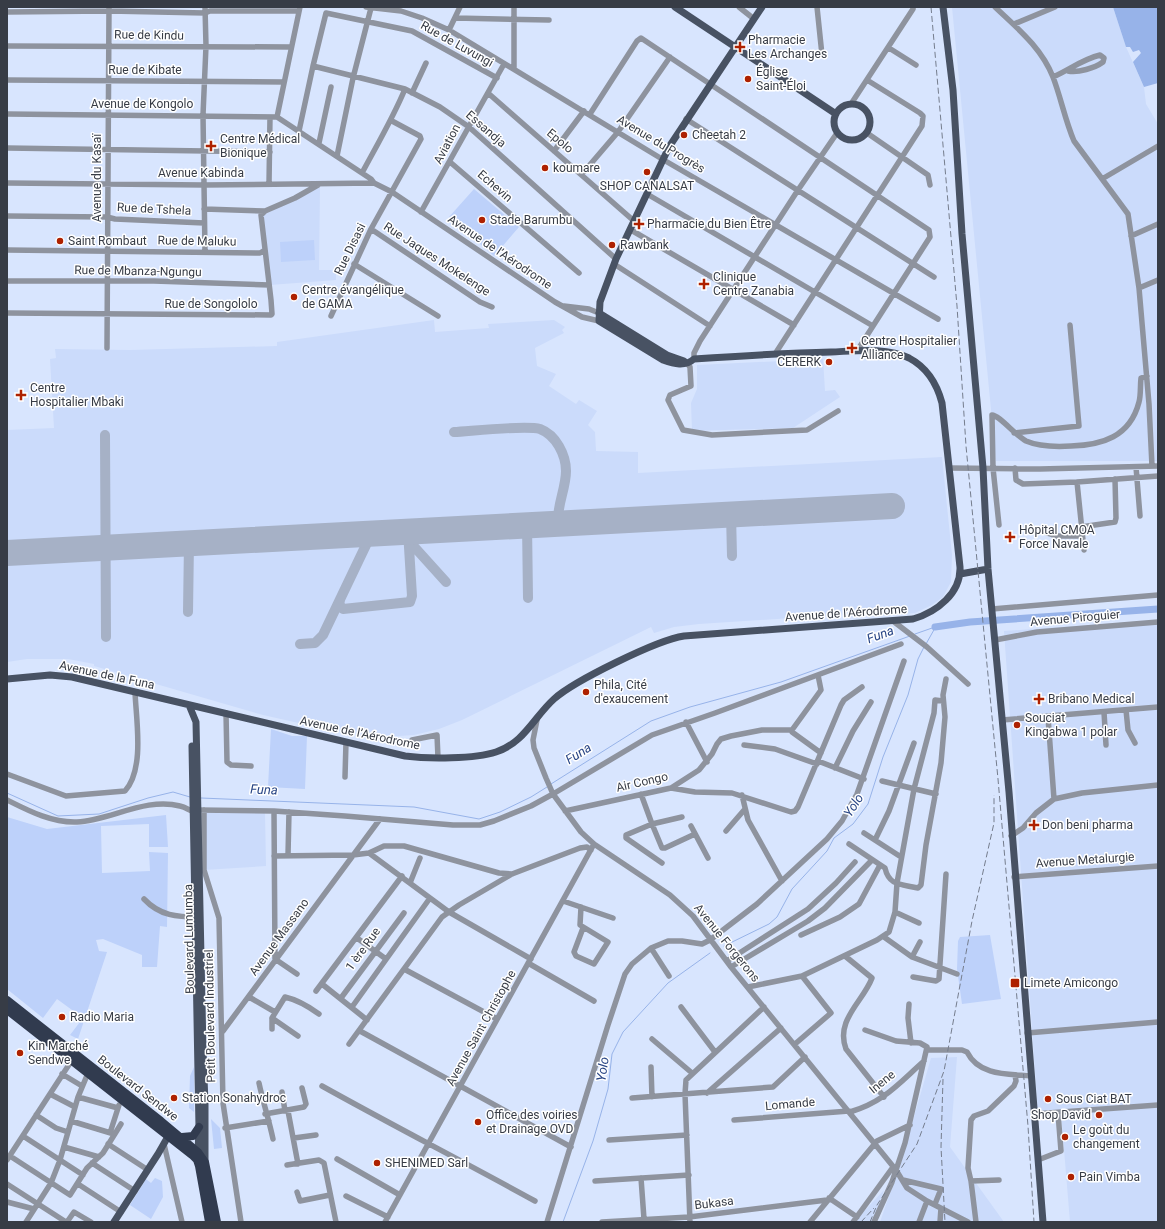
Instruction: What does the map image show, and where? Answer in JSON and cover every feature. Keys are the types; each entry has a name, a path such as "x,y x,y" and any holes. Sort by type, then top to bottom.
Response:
{"highway":[{"name":"Boulevard Sendwe","path":"7,1000 170,1132 184,1148 200,1158"},
{"name":"Boulevard Sendwe","path":"7,1010 122,1100 170,1132 182,1137 200,1158"},
{"path":"182,1137 192,1136 199,1127"},
{"name":"Boulevard Lumumba","path":"200,1158 209,1222"},
{"name":"Boulevard Lumumba","path":"200,1158 217,1222"}],"main road":[{"path":"675,7 836,114"},
{"path":"762,7 686,119 662,159 631,230 615,262 601,298 599,317 667,355 690,361 775,354 857,351 883,352 903,356 922,367 933,379 938,388 945,417 960,574 988,569"},
{"path":"942,7 953,90 962,234 983,468 988,569 995,631 1012,836 1042,1222"},
{"path":"851,104 862,107 869,116 870,126 867,133 860,138 851,140 841,137 837,133 834,124 836,114 843,107 851,104"},
{"name":"Avenue de l’Aérodrome","path":"204,709 406,756 438,758 497,752 516,741 554,700 572,686 636,654 676,637 913,619 936,609 950,596 960,574"},
{"name":"Avenue de la Funa","path":"7,680 37,675 63,675 204,709"},
{"name":"Boulevard Lumumba","path":"186,704 195,720 196,796 198,808 200,1158"},
{"path":"195,720 204,709"},
{"name":"Boulevard Lumumba","path":"198,917 200,1158"},
{"path":"114,1222 135,1191 170,1132"}],"street":[{"path":"449,30 460,7"},
{"path":"514,7 514,69"},
{"path":"738,7 754,19"},
{"path":"817,7 822,55"},
{"path":"949,468 1155,466 1139,288 1128,214 1074,141 1068,128 1053,77 1037,48 995,7"},
{"path":"1014,24 1055,7"},
{"path":"337,156 353,78 369,21 369,8"},
{"name":"Avenue du Progrès","path":"369,8 401,11 422,18 449,30 662,159 938,319"},
{"path":"7,12 109,9 210,11 299,9 277,117 362,172 374,183"},
{"name":"Avenue du Kasaï","path":"107,348 109,9"},
{"path":"851,104 913,9"},
{"path":"205,10 206,46 203,115 205,252"},
{"name":"Rue de Luvungi","path":"312,66 325,14 336,14 418,34 497,78"},
{"path":"455,18 549,20"},
{"path":"590,114 638,39 643,39 710,85 926,227 930,232 930,237 857,351"},
{"name":"Rue de Kindu","path":"7,46 108,45 291,47"},
{"path":"888,48 916,65"},
{"path":"1053,77 1068,71 1084,60 1094,56 1100,55 1104,58 1103,62 1100,64 1078,71 1068,71"},
{"path":"582,174 618,132 670,57"},
{"path":"412,93 426,62"},
{"name":"Aviation","path":"421,212 504,64"},
{"path":"299,131 312,66"},
{"name":"Essandja","path":"312,66 353,78 405,89 440,107 468,127 615,262 710,326"},
{"name":"Rue de Kibate","path":"7,80 284,82"},
{"path":"775,354 922,126 923,116 867,80"},
{"path":"319,143 331,87"},
{"path":"362,172 383,133 392,121 405,89"},
{"name":"Epolo","path":"488,93 634,221"},
{"path":"554,151 584,111"},
{"name":"Avenue de Kongolo","path":"7,114 277,117"},
{"path":"269,184 270,117"},
{"path":"686,119 858,227 934,277"},
{"name":"Rue Disasi","path":"331,316 371,230 421,139 420,136 392,121"},
{"path":"837,133 798,190 696,347 690,361 692,386 670,396 668,400 683,430 712,435 807,430 838,411"},
{"path":"867,133 928,175 930,185"},
{"path":"1102,179 1158,146"},
{"path":"7,148 270,152"},
{"name":"Echevin","path":"450,162 579,273"},
{"name":"Avenue Kabinda","path":"7,183 204,185 374,183 392,192"},
{"path":"265,211 295,198 319,184"},
{"name":"Avenue de l’Aérodrome","path":"392,192 561,306 582,317 599,317"},
{"path":"647,194 872,326"},
{"name":"Rue de Tshela","path":"204,209 265,211"},
{"name":"Rue de Songololo","path":"7,313 271,315 261,219 261,215 265,211"},
{"name":"Rue de Tshela","path":"7,216 107,217 115,219 204,223"},
{"path":"1131,236 1158,224"},
{"name":"Rue Jaques Mokelenge","path":"371,230 480,302 492,307"},
{"path":"631,230 734,289 794,326"},
{"name":"Rue de Maluku","path":"7,250 260,253 265,250"},
{"path":"354,264 438,316"},
{"path":"1139,288 1158,280"},
{"name":"Rue de Mbanza-Ngungu","path":"7,281 107,281 269,285"},
{"path":"561,306 589,309 599,317"},
{"path":"1014,433 1079,426 1070,325"},
{"path":"999,525 994,468 992,415 998,416 1014,433 1025,440 1047,446 1091,446 1107,441 1124,428 1134,416 1139,402 1141,378 1147,376"},
{"path":"1136,467 1140,516"},
{"path":"1015,468 1016,480 1021,483 1077,482 1158,476"},
{"path":"1081,527 1114,522 1116,518 1115,479"},
{"path":"1077,482 1084,550"},
{"path":"1048,533 1056,536 1082,536"},
{"path":"992,613 1158,595"},
{"path":"893,621 925,646 968,684"},
{"name":"Avenue Piroguier","path":"995,640 1037,632 1158,622"},
{"path":"7,800 25,810 59,821 77,822 158,804 198,808 289,812 453,826 480,825 531,806 552,792 652,735 901,644"},
{"path":"547,1222 621,986 632,964 651,948 668,941 682,940 702,944 710,940 758,904 827,839 850,808 864,779 904,661"},
{"path":"818,675 821,690 792,732 821,753"},
{"path":"849,844 885,868 886,876 889,879 897,883 918,888 921,885 943,740 945,717 943,701 946,679"},
{"path":"671,788 680,791 732,793 795,812 844,700 862,687"},
{"path":"7,774 66,796 125,791 134,775 137,763 135,692"},
{"path":"748,987 802,976 884,937 891,928 895,912 901,857 914,788 934,713 935,700 943,701"},
{"path":"835,768 853,731 871,702"},
{"path":"1002,720 1158,707"},
{"path":"1126,710 1128,730 1135,743"},
{"path":"1104,712 1106,745"},
{"path":"226,713 227,762 231,765 251,766"},
{"path":"1048,716 1054,799"},
{"name":"Avenue Forgerons","path":"537,720 534,748 552,792 581,832 594,844 670,895 693,916 731,967 895,1168 907,1188 927,1201 968,1222"},
{"path":"686,722 707,762"},
{"name":"Air Congo","path":"565,811 671,788 699,770 707,762 717,744 721,740 731,736 762,730 792,730"},
{"path":"412,740 437,735 438,758"},
{"path":"345,777 346,742"},
{"path":"875,840 899,785 914,743"},
{"path":"744,745 776,749 818,762 864,779"},
{"path":"882,781 936,794"},
{"path":"1012,836 1023,828 1036,813 1054,799 1082,793 1158,785"},
{"path":"641,794 661,846 664,848 695,834"},
{"path":"742,795 748,820 782,881"},
{"name":"Petit Boulevard Industriel","path":"198,808 204,870 219,918 223,1031 223,1103 225,1128 241,1222"},
{"path":"726,831 745,809"},
{"path":"274,811 275,959 297,974"},
{"path":"288,855 289,812"},
{"path":"662,863 626,838 627,834 652,824 682,817"},
{"name":"Avenue Massano","path":"223,1031 380,819"},
{"path":"691,826 708,858"},
{"path":"864,833 901,857"},
{"name":"Avenue Saint Christophe","path":"386,1220 462,1086 497,1019 594,844"},
{"path":"274,856 352,855 369,853 384,846 404,846 499,873 512,874"},
{"path":"349,1044 442,917 512,874 580,848 587,847 591,850"},
{"path":"369,853 449,912 594,1001"},
{"path":"410,883 420,858"},
{"path":"731,967 808,921 824,908 872,860"},
{"path":"727,961 808,909 836,883 855,862"},
{"path":"801,935 840,917 859,904 880,865"},
{"name":"Avenue Metalurgie","path":"1014,877 1158,866"},
{"path":"913,978 936,982 939,979 946,904 946,874"},
{"path":"316,991 402,876"},
{"path":"352,1007 430,898"},
{"path":"144,899 149,905 168,915 198,917"},
{"path":"563,901 613,918"},
{"path":"581,907 580,925 608,942 594,964 576,956 574,952 583,928"},
{"path":"895,912 919,923"},
{"name":"1 ère Rue","path":"341,998 404,913"},
{"path":"884,937 912,957 957,974"},
{"path":"357,938 386,959"},
{"path":"912,957 920,942"},
{"path":"651,948 668,976"},
{"path":"845,956 872,978 844,1024 843,1036 846,1049 884,1097"},
{"path":"404,969 497,1019"},
{"path":"795,1044 831,1013 802,976"},
{"path":"322,984 367,1020"},
{"path":"249,997 275,1012"},
{"path":"272,1029 272,1018 285,997 297,1003 305,1004 319,1014"},
{"path":"909,1004 908,1018 911,1043"},
{"path":"681,1007 715,1052"},
{"path":"690,1219 685,1094 686,1080 764,1007"},
{"path":"272,1018 298,1036"},
{"path":"1027,1033 1158,1022"},
{"path":"707,1093 781,1028"},
{"path":"865,1030 896,1041 925,1045 927,1050 910,1125 874,1222"},
{"path":"360,1031 571,1147"},
{"path":"652,1039 692,1073"},
{"path":"927,1050 962,1050 967,1052 971,1060 980,1067 993,1072 1031,1076"},
{"path":"632,1098 773,1087 805,1057"},
{"path":"72,1060 8,1158 70,1195 83,1175 108,1144 118,1108 122,1100"},
{"name":"Inene","path":"849,1112 870,1106 884,1097 924,1061"},
{"path":"650,1067 652,1096"},
{"path":"26,1222 51,1183 64,1148 78,1097 88,1073"},
{"path":"62,1074 82,1086"},
{"path":"976,1222 968,1168 972,1120 974,1116 988,1111 1014,1086 1016,1081 1015,1075"},
{"path":"259,1083 273,1139"},
{"path":"322,1086 428,1145 454,1157 535,1201"},
{"path":"266,1114 287,1111 305,1106 302,1088"},
{"path":"282,1092 294,1138 293,1142 298,1164"},
{"path":"50,1094 75,1107"},
{"path":"78,1097 118,1108"},
{"path":"1034,1114 1158,1105"},
{"name":"Lomande","path":"734,1120 849,1112"},
{"path":"1038,1160 1061,1151 1058,1113"},
{"path":"36,1115 56,1128 68,1132"},
{"path":"71,1121 112,1134"},
{"path":"225,1128 269,1121"},
{"path":"112,1134 121,1124"},
{"path":"810,1222 881,1138 910,1125"},
{"path":"294,1138 316,1135"},
{"path":"609,1140 687,1135"},
{"path":"23,1136 83,1175"},
{"path":"108,1144 148,1170"},
{"path":"164,1144 182,1222"},
{"path":"64,1148 99,1157"},
{"path":"337,1159 400,1195"},
{"path":"287,1166 322,1161 336,1222"},
{"path":"92,1163 135,1191"},
{"path":"853,1222 895,1168"},
{"path":"595,1181 689,1175"},
{"path":"641,1178 644,1219"},
{"path":"903,1180 941,1189 935,1204"},
{"path":"971,1181 999,1180"},
{"path":"7,1184 67,1222 74,1212 91,1222"},
{"path":"78,1184 121,1212"},
{"path":"297,1192 300,1201 330,1195"},
{"path":"346,1196 386,1220"},
{"path":"828,1199 857,1216"},
{"name":"Bukasa","path":"602,1222 644,1219 690,1219 828,1199"},
{"path":"919,1222 927,1201"},
{"path":"7,1202 34,1210"},
{"path":"940,1222 941,1208"}],"shaded area":[{"path":"952,7 1113,7 1126,47 1144,87 1146,104 1158,124 1158,461 996,461"},
{"path":"1113,7 1158,7 1158,83 1144,87 1133,62 1141,53 1139,50 1133,52 1130,47 1126,47"},
{"path":"320,187 319,270 336,270 336,280 270,285 263,215"},
{"name":"Stade Barumbu","path":"474,189 519,227 494,256 449,217"},
{"path":"314,240 315,260 281,262 280,242"},
{"path":"434,320 435,332 489,328 488,324 554,320 565,327 562,330 564,333 535,348 537,366 556,374 549,386 576,404 579,400 597,411 588,425 595,432 596,451 638,452 638,473 942,457 952,555 951,582 943,597 932,605 915,613 886,615 868,607 868,613 699,624 674,627 654,633 651,627 462,720 439,729 414,735 384,737 312,726 263,715 94,666 94,664 68,659 27,659 7,662 7,430 54,428 50,359 56,358 55,349 130,350 277,346 277,342"},
{"path":"823,359 825,391 835,390 840,397 793,428 692,431 691,403 697,389 697,365"},
{"path":"1158,620 1158,1222 1070,1222 1061,1113 1038,1114 1004,631"},
{"path":"271,729 292,736 307,736 305,789 268,787"},
{"path":"204,810 265,813 266,866 204,870"},
{"path":"166,815 168,847 149,847 149,824 101,826 102,873 150,871 149,852 168,853 167,927 160,926 157,967 142,967 142,955 103,939 96,940 99,951 107,952 78,1039 70,1035 83,1018 57,999 43,1018 7,989 7,817 47,829"},
{"path":"990,935 1001,999 962,1004 957,969 958,941 960,937"},
{"path":"957,1057 950,1147 1004,1222 880,1222 902,1158 931,1058"},
{"path":"194,1067 194,1112 189,1108 190,1076"},
{"path":"211,1119 220,1128 222,1148 214,1149"},
{"path":"155,1178 162,1181 163,1197 151,1219 130,1205 146,1179 151,1183"},
{"path":"884,1190 873,1222 854,1222"}],"waterway":[{"name":"Funa","path":"935,627 970,622 1158,609"},
{"name":"Funa","path":"915,634 935,627"},
{"name":"Yolo","path":"926,644 935,628"},
{"name":"Funa","path":"551,784 651,721 690,707 781,682 910,636"},
{"name":"Yolo","path":"724,946 769,924 777,917 792,889 827,851 834,838 853,824 868,804 883,757 908,695 918,659 924,647"},
{"name":"Funa","path":"201,798 414,807 479,819 500,812 531,797 547,787"},
{"name":"Funa","path":"7,793 58,816 99,814 148,798 173,792 190,797"},
{"name":"Yolo","path":"563,1222 593,1141 608,1089 612,1054 623,1032 668,983 710,953"}],"taxiway":[{"path":"454,432 533,428 540,429 551,436 559,446 566,465 566,477 559,509 558,522"},
{"path":"105,435 106,637"},
{"path":"731,514 732,556"},
{"path":"527,524 528,598"},
{"path":"340,600 339,605 343,609 410,602 412,596 408,531"},
{"path":"300,644 315,643 323,635 366,545 367,533"},
{"path":"409,541 446,582"},
{"path":"188,612 189,542"}],"runway":[{"path":"7,553 892,506"}],"railway":[{"path":"931,7 957,306 966,446 998,779 1028,1126 1034,1222"},
{"path":"870,1222 877,1205 917,1144 944,1071 972,921 994,823 994,795"},
{"path":"943,1079 941,1147 945,1222"},
{"path":"861,1222 874,1208"}],"place":[{"name":"Pharmacie Les Archanges","path":"740,47"},
{"name":"Église Saint-Éloi","path":"748,79"},
{"name":"Cheetah 2","path":"684,135"},
{"name":"Centre Médical Bionique","path":"211,146"},
{"name":"koumare","path":"545,168"},
{"name":"SHOP CANALSAT","path":"647,172"},
{"name":"Stade Barumbu","path":"482,220"},
{"name":"Pharmacie du Bien Être","path":"639,224"},
{"name":"Saint Rombaut","path":"60,241"},
{"name":"Rawbank","path":"612,245"},
{"name":"Clinique Centre Zanabia","path":"704,284"},
{"name":"Centre évangélique de GAMA","path":"294,297"},
{"name":"Centre Hospitalier Alliance","path":"852,348"},
{"name":"CERERK","path":"829,362"},
{"name":"Centre Hospitalier Mbaki","path":"21,395"},
{"name":"Hôpital CMOA Force Navale","path":"1010,537"},
{"name":"Phila, Cité d'exaucement","path":"586,692"},
{"name":"Bribano Medical","path":"1039,699"},
{"name":"Souciat Kingabwa 1 polar","path":"1017,725"},
{"name":"Don beni pharma","path":"1034,825"},
{"name":"Limete Amicongo","path":"1015,983"},
{"name":"Radio Maria","path":"62,1017"},
{"name":"Kin Marché Sendwe","path":"20,1053"},
{"name":"Station Sonahydroc","path":"174,1098"},
{"name":"Sous Ciat BAT","path":"1048,1099"},
{"name":"Shop David","path":"1099,1115"},
{"name":"Office des voiries et Drainage OVD","path":"478,1122"},
{"name":"Le goùt du changement","path":"1065,1137"},
{"name":"SHENIMED Sarl","path":"377,1163"},
{"name":"Pain Vimba","path":"1071,1177"}]}
